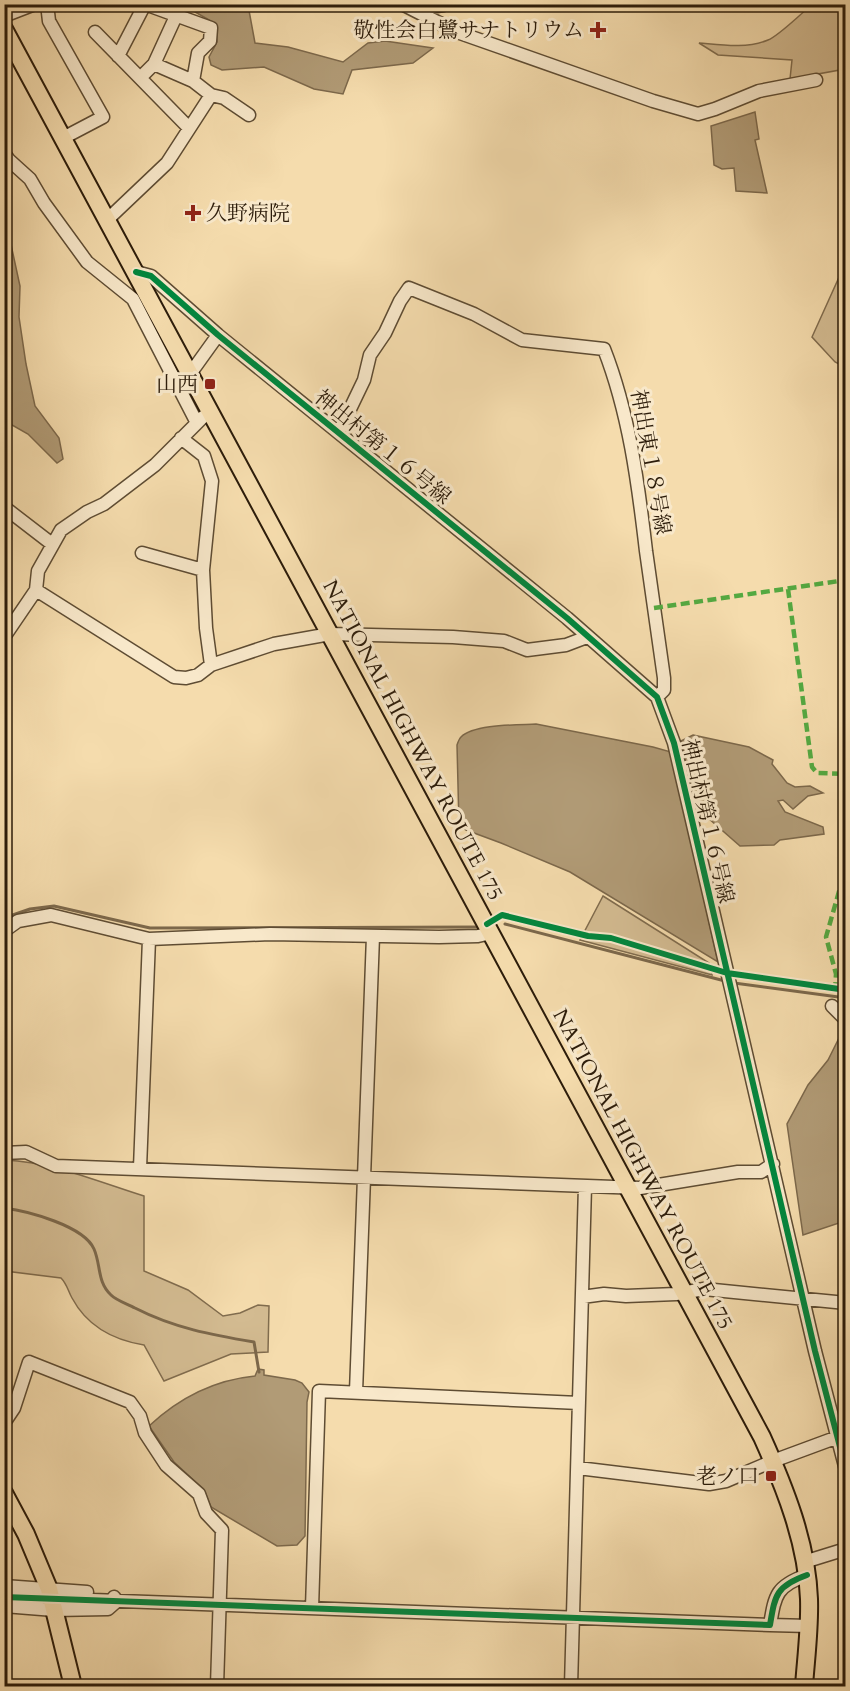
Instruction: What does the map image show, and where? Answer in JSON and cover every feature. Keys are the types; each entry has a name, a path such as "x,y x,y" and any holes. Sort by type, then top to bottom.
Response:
{"highway":[{"name":"NATIONAL HIGHWAY ROUTE 175","path":"4,29 762,1437 787,1496 805,1569 809,1626 804,1686"},
{"path":"4,1493 26,1534 49,1589 60,1604 73,1686"}],"street":[{"path":"4,16 35,4"},
{"path":"47,4 49,21 103,117 63,138"},
{"path":"118,56 145,4 211,28 210,42 198,52 193,81"},
{"path":"408,7 444,6"},
{"path":"408,7 457,32 653,101 698,114 715,110 759,91 816,80"},
{"path":"140,78 154,64 176,16"},
{"path":"95,32 189,128"},
{"path":"154,64 193,81 211,95 224,98 249,115"},
{"path":"107,220 167,163 211,95"},
{"path":"4,153 30,179 44,203 87,262 133,299 197,423"},
{"name":"神出村第１６号線","path":"136,272 151,276 218,335 567,618 657,697 674,743 804,1298 841,1436 846,1470"},
{"name":"神出東１８号線","path":"339,432 364,380 370,355 385,333 400,301 409,288 474,314 522,340 604,348 618,385 632,450 664,678 664,690 657,697"},
{"path":"190,374 218,335"},
{"path":"4,637 36,590 38,571 62,530 87,512 104,504 155,465 210,410"},
{"path":"181,438 204,456 212,481 203,570 206,628 211,665"},
{"path":"4,507 52,544"},
{"path":"142,553 203,570"},
{"path":"36,590 174,677 186,678 198,675 211,665 274,644 330,634 504,640 527,650 566,645 587,637"},
{"path":"4,931 18,921 51,915 149,939 270,934 439,937 478,936 491,933"},
{"path":"356,1392 373,936"},
{"path":"140,1168 149,939"},
{"path":"832,1006 846,1020"},
{"path":"4,1153 26,1152 56,1166 640,1188 738,1173 761,1172 773,1164"},
{"path":"571,1686 585,1186"},
{"path":"582,1297 604,1294 626,1296 686,1293 704,1289 846,1303"},
{"path":"4,1423 15,1408 29,1362 130,1402 140,1416 145,1433 166,1465 199,1494 206,1513 222,1530 217,1686"},
{"path":"312,1608 319,1391 579,1402"},
{"path":"578,1468 709,1484 726,1481 841,1436"},
{"path":"770,1625 774,1598 790,1581 805,1569 846,1549"},
{"path":"4,1586 112,1593 117,1601"},
{"path":"4,1597 20,1597"},
{"path":"4,1606 60,1604 108,1609 117,1601 809,1626"}],"shaded area":[{"path":"183,5 248,5 255,43 288,47 343,62 368,43 385,41 433,48 413,63 352,70 343,94 314,89 264,67 222,70 211,65 209,57 217,42 216,24"},
{"path":"812,5 845,5 845,69 790,79 792,60 718,55 699,43 743,45 760,43 778,34"},
{"path":"755,112 759,139 755,140 767,193 736,191 734,168 722,169 714,165 711,126"},
{"path":"5,227 20,286 19,317 35,406 59,438 63,459 57,463 28,434 5,421"},
{"path":"845,238 845,321 840,335 845,339 845,367 835,362 812,337 840,275"},
{"path":"536,724 671,752 718,962 570,872 466,830 459,825 457,745 460,738 467,733 486,727"},
{"path":"693,735 749,747 773,760 772,764 787,783 795,787 810,786 823,793 808,796 793,809 783,800 778,801 785,812 823,827 824,834 780,840 774,845 740,846 699,810 694,800 681,741"},
{"path":"603,896 709,963 712,975 580,940"},
{"path":"844,1028 846,1030 845,1221 803,1235 787,1124 808,1085 828,1060"},
{"path":"5,1160 40,1164 144,1196 144,1271 188,1290 223,1316 240,1313 258,1305 269,1306 268,1352 231,1354 164,1381 144,1345 112,1335 93,1324 78,1308 61,1278 5,1271"},
{"path":"258,1369 264,1370 264,1375 302,1383 309,1392 305,1536 297,1545 277,1546 211,1507 204,1490 174,1462 149,1426 172,1407 198,1392 225,1382 255,1376"}],"waterway":[{"path":"4,918 30,909 54,906 150,928 481,927"},
{"path":"505,924 725,981"},
{"path":"734,983 846,998"},
{"path":"4,1208 40,1216 79,1233 94,1249 103,1285 119,1301 179,1326 254,1342 259,1372"}],"tunnel":[{"path":"20,1597 59,1599"}],"marked path":[{"path":"654,608 846,580"},
{"path":"788,589 812,767 817,773 846,774"},
{"path":"835,991 836,974 826,937 846,867"}],"cycle path":[{"path":"136,272 151,276 218,335 567,618 657,697 674,743 815,1351 846,1470"},
{"path":"487,924 502,915 588,936 611,938 727,973 846,990"},
{"path":"4,1597 770,1625 779,1593 789,1583 807,1575"}],"place":[{"name":"敬性会白鷺サナトリウム","path":"598,30"},
{"name":"久野病院","path":"193,213"},
{"name":"山西","path":"210,384"},
{"name":"老ノ口","path":"771,1476"}]}
